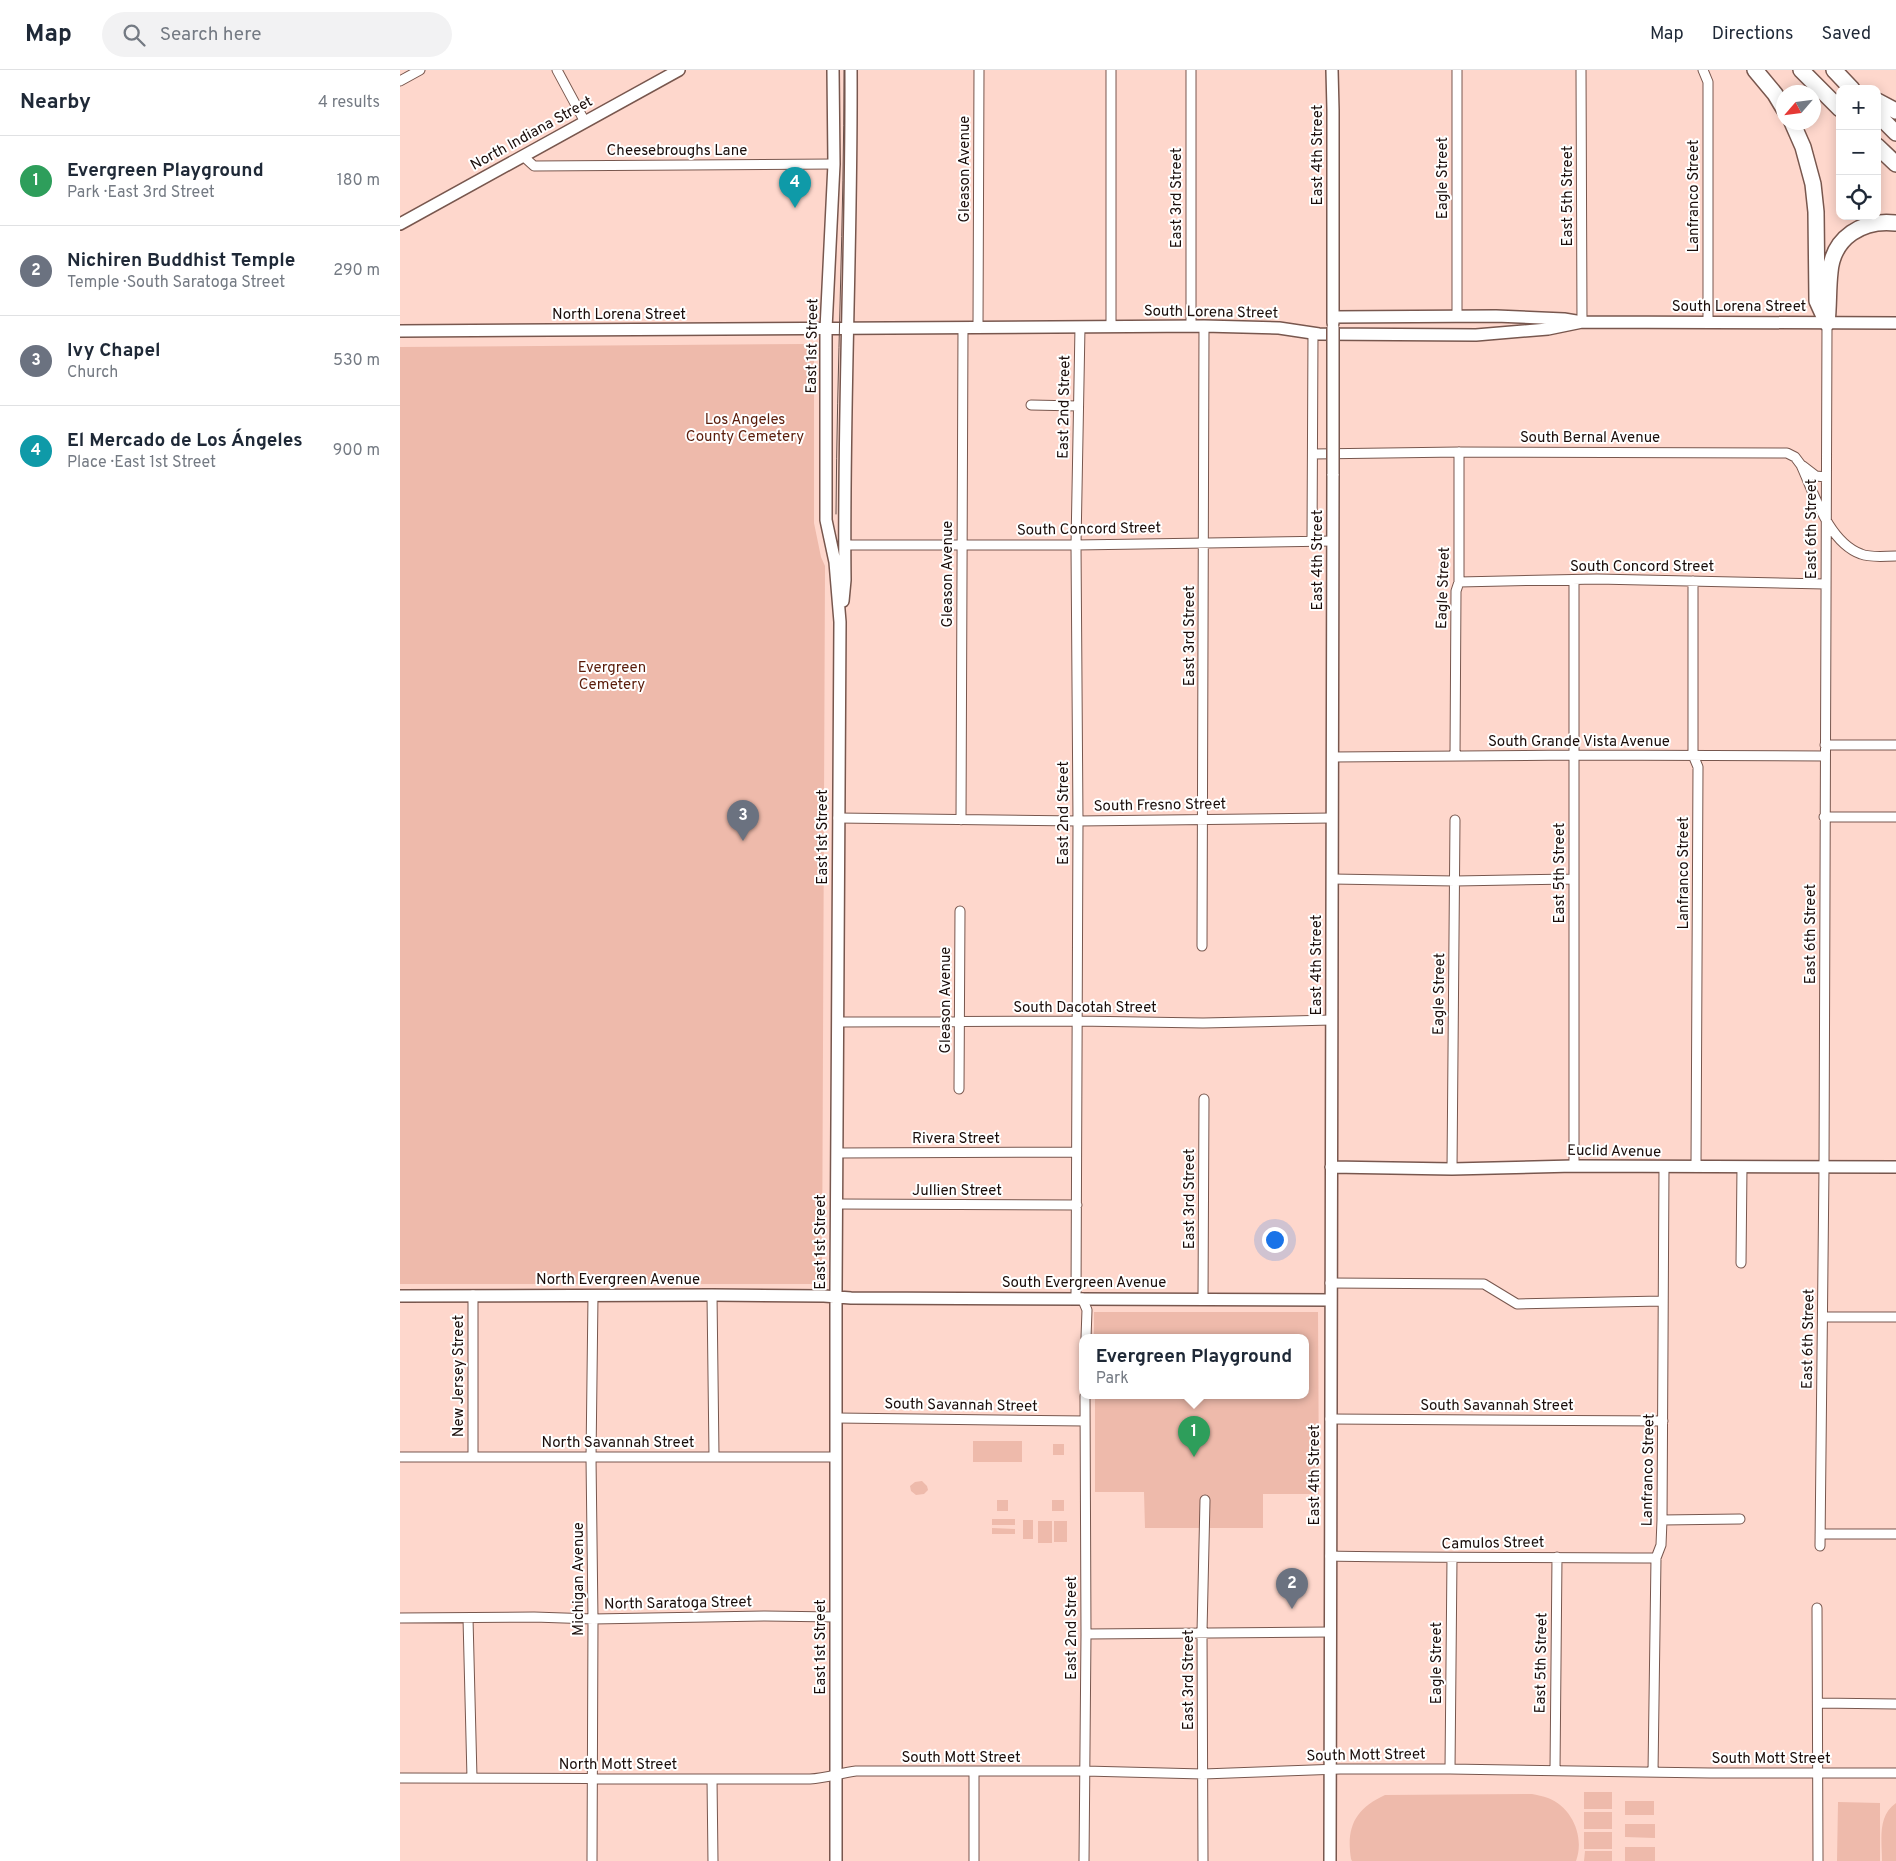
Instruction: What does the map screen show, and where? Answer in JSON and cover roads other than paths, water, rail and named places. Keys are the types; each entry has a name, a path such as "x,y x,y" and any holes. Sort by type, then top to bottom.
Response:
{"highway":[{"path":"1755,70 1776,96"},
{"path":"1801,70 1836,105"},
{"path":"1834,70 1849,85"},
{"path":"1881,103 1896,111"},
{"path":"1881,118 1896,133"},
{"path":"1796,130 1803,147 1813,184 1816,212 1817,301 1827,322"},
{"path":"1881,150 1896,164"},
{"path":"1827,322 1830,301 1830,271 1835,251 1847,235 1858,228 1875,222 1896,223"}],"street":[{"path":"400,81 420,70"},
{"path":"557,70 585,122"},
{"name":"North Indiana Street","path":"400,224 679,70"},
{"name":"East 1st Street","path":"833,70 834,164 826,329 826,520 834,562 840,622"},
{"name":"East 1st Street","path":"836,1861 838,818 840,622 845,580 843,328 851,186 851,70"},
{"name":"Gleason Avenue","path":"978,328 979,70"},
{"path":"1111,70 1111,327"},
{"name":"East 3rd Street","path":"1191,70 1191,326"},
{"name":"East 4th Street","path":"1330,1861 1330,1283 1333,757 1332,70"},
{"name":"Eagle Street","path":"1456,315 1457,70"},
{"name":"East 5th Street","path":"1581,70 1582,322"},
{"name":"Lanfranco Street","path":"1704,70 1708,82 1708,322"},
{"name":"Cheesebroughs Lane","path":"523,156 534,166 834,164"},
{"name":"South Lorena Street","path":"1333,322 1456,315 1564,319 1582,322 1896,323"},
{"name":"South Lorena Street","path":"843,328 1204,326 1279,328 1313,334 1476,334 1548,329 1582,322"},
{"name":"East 6th Street","path":"1820,1546 1824,1317 1824,817 1827,322"},
{"name":"East 3rd Street","path":"1202,946 1204,326"},
{"name":"East 2nd Street","path":"1080,327 1076,545 1078,821 1076,1152 1079,1298 1087,1310 1086,1334"},
{"name":"North Lorena Street","path":"400,331 843,328"},
{"name":"Gleason Avenue","path":"961,820 962,328"},
{"name":"East 4th Street","path":"1312,542 1313,334"},
{"path":"1031,405 1078,406"},
{"name":"Eagle Street","path":"1455,756 1456,591 1459,582 1459,452"},
{"name":"South Bernal Avenue","path":"1312,454 1459,452 1787,453 1795,457 1801,465 1816,476 1826,477"},
{"path":"1801,465 1826,521 1834,533 1851,549 1862,555 1896,556"},
{"name":"South Concord Street","path":"845,545 1076,545 1333,541"},
{"name":"South Concord Street","path":"1459,582 1597,579 1825,584"},
{"name":"East 5th Street","path":"1574,581 1574,1166"},
{"name":"Lanfranco Street","path":"1692,581 1693,755 1698,767 1696,1167"},
{"path":"1825,745 1896,745"},
{"name":"South Grande Vista Avenue","path":"1333,757 1574,755 1825,756"},
{"path":"1824,817 1896,817"},
{"name":"South Fresno Street","path":"838,818 1078,821 1203,818 1332,818"},
{"name":"Eagle Street","path":"1452,1169 1455,820"},
{"path":"1332,879 1455,881 1574,879"},
{"name":"Gleason Avenue","path":"960,911 960,1089"},
{"name":"South Dacotah Street","path":"838,1022 1077,1021 1203,1023 1332,1020"},
{"name":"East 3rd Street","path":"1203,1299 1204,1099"},
{"name":"Rivera Street","path":"837,1153 1076,1152"},
{"name":"Euclid Avenue","path":"1331,1167 1452,1169 1574,1166 1896,1167"},
{"name":"Lanfranco Street","path":"1652,1772 1656,1558 1661,1545 1664,1421 1662,1301 1664,1167"},
{"path":"1741,1263 1742,1167"},
{"name":"Jullien Street","path":"837,1204 1077,1205"},
{"path":"1330,1283 1484,1284 1517,1304 1662,1301"},
{"name":"New Jersey Street","path":"473,1295 473,1456"},
{"path":"712,1295 714,1456"},
{"name":"North Evergreen Avenue","path":"400,1296 712,1295 836,1297"},
{"name":"Michigan Avenue","path":"592,1861 593,1619 591,1458 593,1296"},
{"name":"South Evergreen Avenue","path":"836,1297 1331,1300"},
{"path":"1824,1317 1896,1317"},
{"name":"East 2nd Street","path":"1084,1861 1086,1399"},
{"name":"South Savannah Street","path":"836,1418 1085,1421"},
{"name":"South Savannah Street","path":"1330,1419 1664,1421"},
{"name":"North Savannah Street","path":"400,1458 473,1456 591,1458 836,1456"},
{"name":"East 3rd Street","path":"1203,1861 1202,1632 1205,1500"},
{"path":"1662,1520 1740,1519"},
{"path":"1820,1534 1896,1534"},
{"name":"Camulos Street","path":"1330,1556 1656,1558"},
{"name":"East 5th Street","path":"1555,1770 1557,1557"},
{"name":"Eagle Street","path":"1450,1768 1452,1558"},
{"path":"1817,1608 1818,1861"},
{"name":"North Saratoga Street","path":"400,1618 836,1617"},
{"path":"468,1618 472,1778"},
{"path":"1086,1634 1330,1632"},
{"path":"1818,1703 1896,1704"},
{"name":"South Mott Street","path":"836,1774 856,1771 1085,1771 1203,1774 1450,1768 1652,1772 1896,1773"},
{"path":"974,1772 974,1861"},
{"name":"North Mott Street","path":"400,1778 824,1778 836,1774"},
{"path":"712,1779 713,1861"}],"tram line":[{"path":"836,514 844,70"}],"place":[{"name":"El Mercado de Los Ángeles","path":"795,208"},
{"name":"Ivy Chapel","path":"743,841"},
{"name":"Evergreen Playground","path":"1194,1457"},
{"name":"Nichiren Buddhist Temple","path":"1292,1609"}],"park label":[{"name":"Los Angeles County Cemetery","path":"745,428"},
{"name":"Evergreen Cemetery","path":"612,676"}]}
